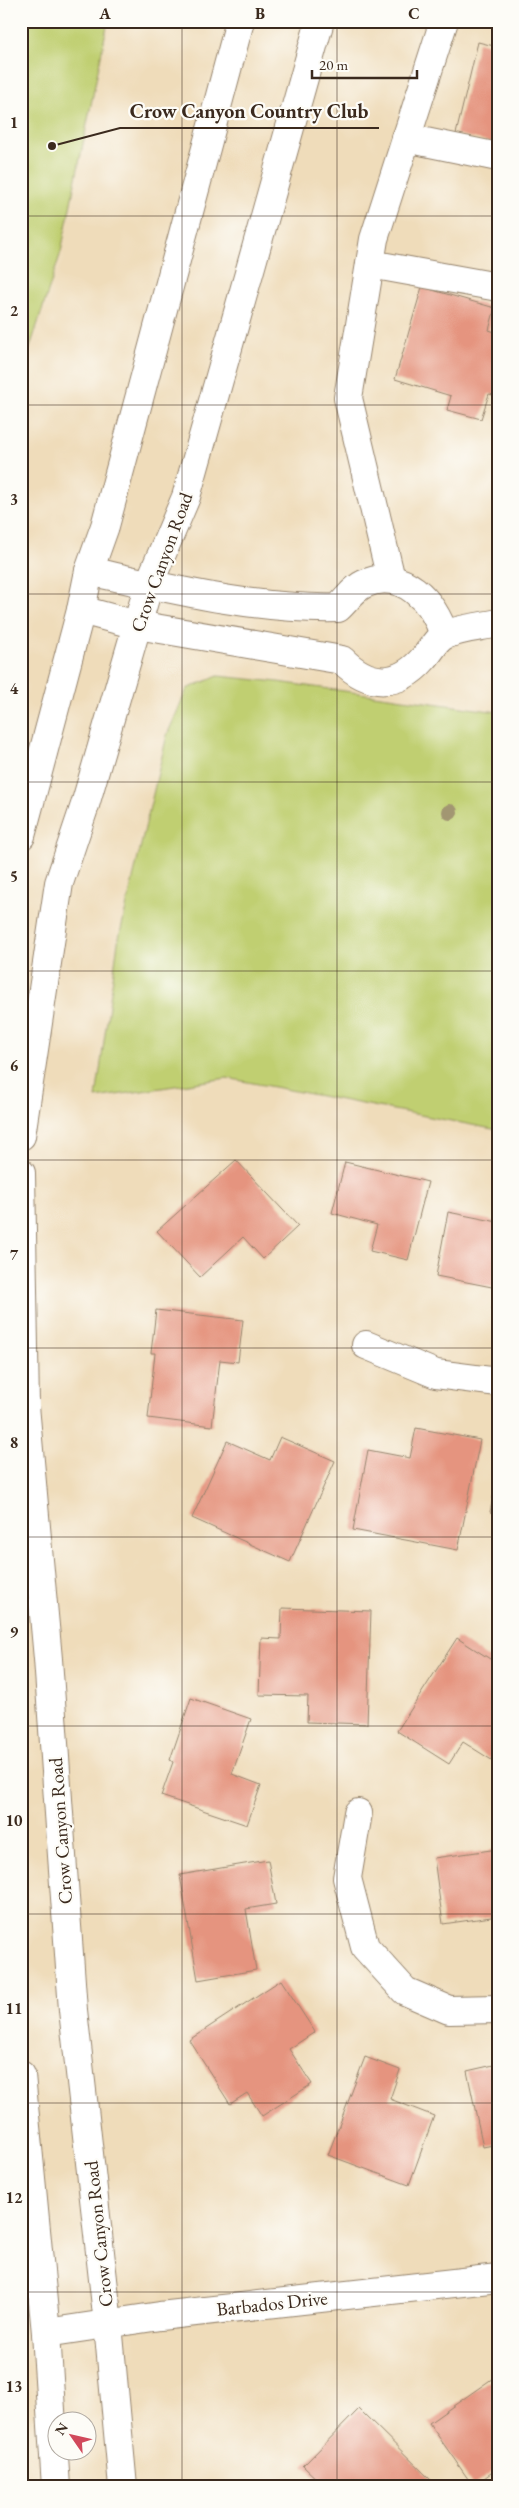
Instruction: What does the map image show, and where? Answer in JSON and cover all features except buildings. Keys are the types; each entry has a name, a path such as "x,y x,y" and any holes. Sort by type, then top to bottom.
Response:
{"main road":[{"path":"21,836 81,610 89,572 105,526 240,21"},
{"name":"Crow Canyon Road","path":"21,1136 59,883 85,805 149,584 186,497 320,21"},
{"path":"390,579 348,398 374,239 444,21"},
{"path":"406,138 498,157"},
{"path":"370,264 498,287"},
{"path":"89,572 241,601 293,608 338,608 362,585 376,579 390,579 418,592 430,604 438,616 444,636"},
{"path":"81,610 137,625 342,660 358,674 377,680 388,680 406,674 421,662 444,636 498,623"},
{"name":"Crow Canyon Road","path":"21,1174 25,1406 48,1659 73,2010 108,2324 123,2487"},
{"path":"366,1346 436,1374 498,1382"},
{"path":"358,1813 347,1878 365,1948 405,1991 449,2010 498,2009"},
{"path":"21,2074 46,2333 56,2487"},
{"name":"Barbados Drive","path":"46,2333 160,2316 498,2278"}],"green space":[{"path":"21,21 108,21 61,252 21,375"},
{"path":"218,676 278,682 498,712 498,1130 227,1078 96,1098 118,942 167,735 187,689"}],"place":[{"name":"Crow Canyon Country Club","path":"52,146"}]}
